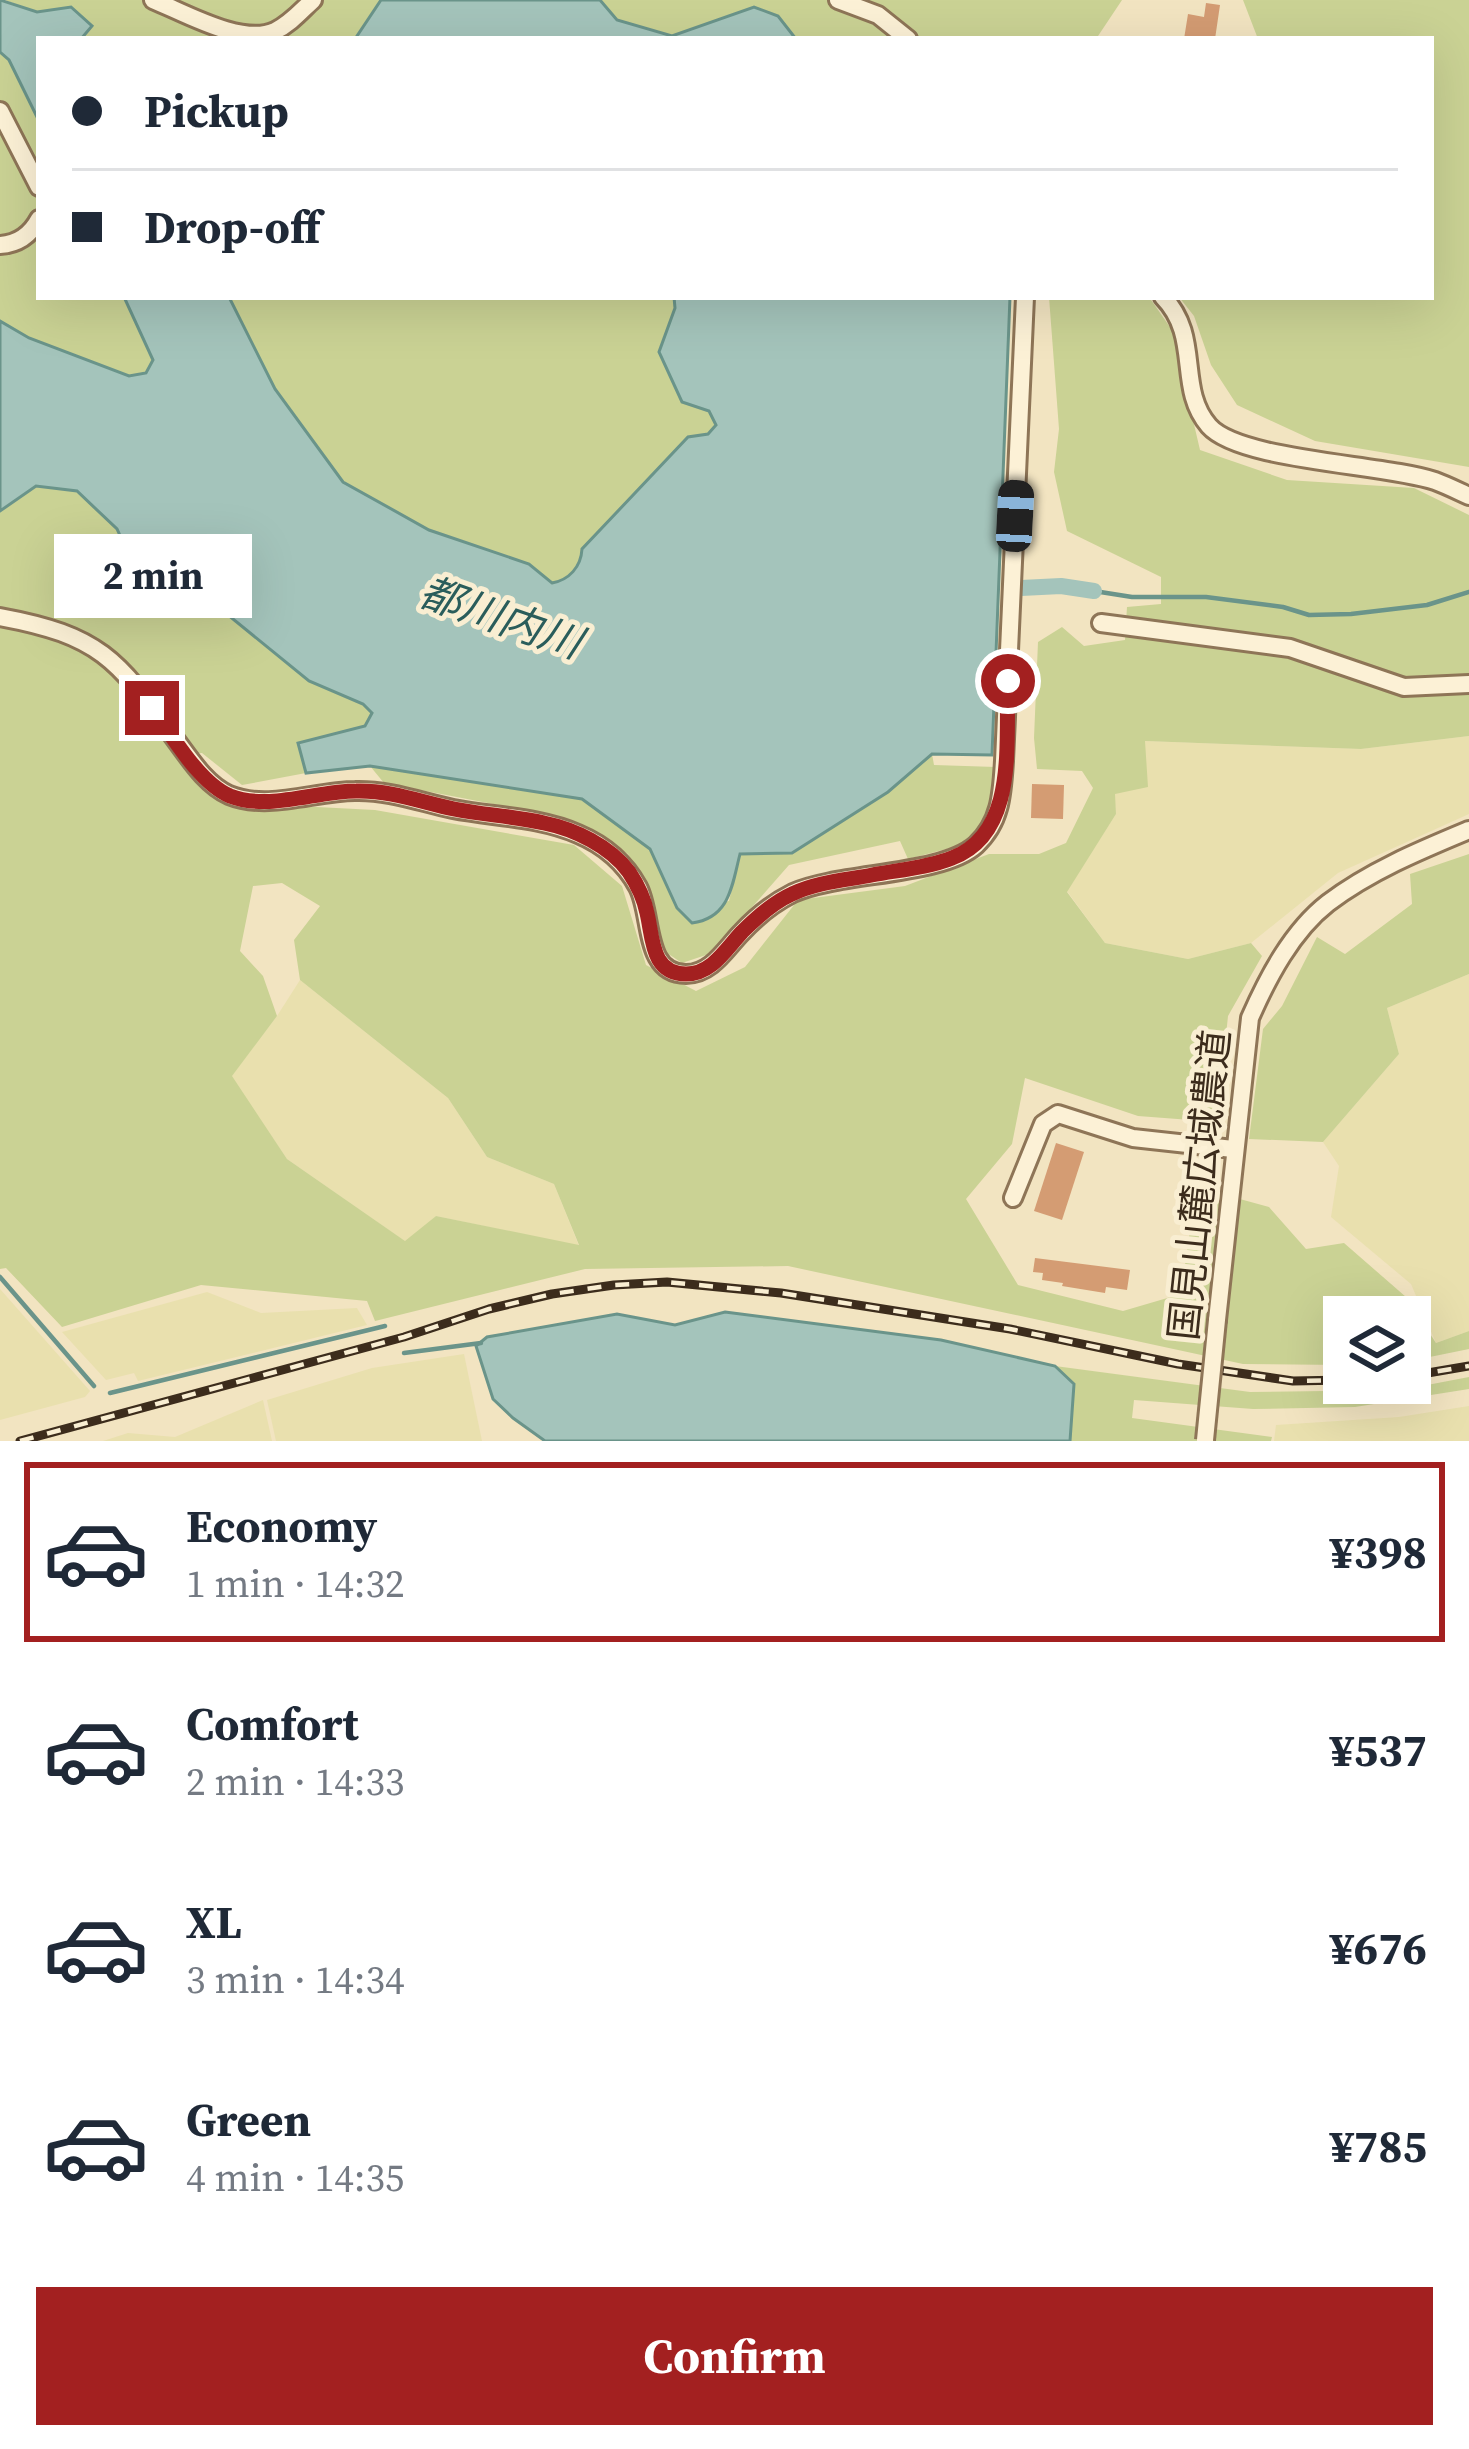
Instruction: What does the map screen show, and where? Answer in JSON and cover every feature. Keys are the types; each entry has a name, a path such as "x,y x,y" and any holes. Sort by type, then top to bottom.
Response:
{"street":[{"path":"153,0 236,34 257,36 287,24 313,0"},
{"path":"838,0 878,15 904,36"},
{"path":"0,111 36,181"},
{"path":"0,245 20,240 36,225"},
{"path":"0,617 40,625 94,646 131,679 204,776 231,796 280,800 353,790 384,792 546,823 581,835 614,855 628,870 640,892 657,959 669,972 697,973 717,962 745,929 793,893 950,860 974,847 992,827 1000,806 1004,761 1025,300"},
{"path":"1165,300 1188,345 1197,409 1213,431 1245,446 1432,480 1469,496"},
{"path":"1102,623 1290,648 1404,687 1469,684"},
{"name":"国見山麓広域農道","path":"1204,1440 1250,1018 1267,980 1325,905 1365,879 1469,830"},
{"path":"1013,1198 1043,1124 1058,1114 1133,1138 1233,1149"}],"shaded area":[{"path":"1469,736 1469,814 1338,873 1251,943 1188,959 1105,943 1067,891 1116,814 1114,794 1144,741 1361,749"},
{"path":"1469,974 1469,1331 1436,1343 1431,1331 1431,1296 1416,1296 1411,1284 1331,1217 1339,1166 1323,1142 1399,1054 1387,1008"},
{"path":"300,980 448,1098 487,1157 554,1184 579,1246 436,1216 406,1242 287,1159 231,1076"},
{"path":"0,1289 90,1391 85,1397 0,1420"},
{"path":"207,1292 261,1313 357,1308 367,1325 138,1381 134,1373 106,1380 62,1332"},
{"path":"464,1354 482,1441 276,1441 267,1400 372,1368"},
{"path":"263,1400 272,1441 103,1441 128,1433 175,1437"},
{"path":"1469,1406 1469,1441 1274,1441 1276,1425 1399,1417"}],"green space":[{"path":"5,0 381,0 357,36 83,36 91,26 71,7 37,12"},
{"path":"600,0 1122,0 1098,36 794,36 778,16 754,7 672,36 617,20"},
{"path":"1243,0 1469,0 1469,467 1315,441 1237,405 1211,365 1194,316 1181,300 1434,300 1434,36 1257,36"},
{"path":"0,52 36,115 36,300 125,300 153,361 146,373 130,376 29,338 0,321"},
{"path":"230,300 674,300 659,352 716,424 708,434 688,437 583,549 573,572 552,583 529,564 429,530 343,482 275,389"},
{"path":"1049,300 1151,300 1172,330 1200,450 1287,480 1414,488 1469,515 1469,736 1361,749 1145,741 1148,787 1115,794 1116,814 1067,892 1105,943 1188,959 1251,943 1262,956 1228,1016 1217,1122 1138,1116 1025,1078 1012,1144 966,1199 1018,1285 1123,1311 1181,1294 1196,1187 1269,1207 1306,1249 1344,1243 1405,1296 1323,1296 1323,1365 1243,1364 788,1266 585,1269 375,1321 367,1301 201,1285 62,1327 6,1268 0,1269 0,511 36,486 77,491 117,529 133,563 122,594 133,602 167,586 211,600 309,681 363,704 372,713 365,726 299,743 306,773 242,785 202,753 178,755 223,802 375,810 574,845 622,886 646,965 696,991 745,967 798,900 905,886 989,854 1039,854 1066,843 1093,788 1082,771 1037,769 1038,642 1062,627 1084,646 1125,640 1127,607 1161,604 1161,577 1067,531 1054,472 1059,429","holes":["282,883 320,906 294,940 300,980 448,1098 487,1157 554,1184 579,1245 436,1216 405,1241 287,1159 232,1076 277,1016 263,976 240,951 253,886"]},
{"path":"932,754 934,765 996,767 990,818 958,846 908,859 900,841 789,865 712,953 682,963 664,951 651,896 628,854 561,817 384,783 370,766 582,799 650,849 677,908 729,901 740,854 888,792"},
{"path":"1469,854 1469,974 1387,1008 1399,1054 1323,1142 1249,1139 1263,1029 1282,1006 1317,937 1345,954 1412,904 1410,874"},
{"path":"1469,1331 1469,1349 1431,1357 1431,1335 1436,1343"},
{"path":"1055,1366 1250,1392 1323,1391 1323,1404 1374,1404 1253,1409 1134,1400 1132,1418 1272,1437 1271,1441 1070,1441 1074,1384"},
{"path":"1469,1377 1469,1389 1431,1395 1431,1384"}],"water":[{"path":"0,0 37,12 71,7 92,26 84,36 36,36 36,115 9,60 0,52"},
{"path":"381,0 600,0 617,20 672,36 357,36"},
{"path":"754,7 778,16 794,36 672,36"},
{"path":"125,300 230,300 275,389 343,482 429,530 529,564 552,583 573,572 582,549 688,437 708,434 716,425 709,411 682,402 659,352 674,300 1010,300 992,755 932,754 888,792 792,853 740,854 722,907 692,923 677,908 650,849 582,799 370,766 306,773 298,743 365,726 372,713 363,704 309,681 211,601 167,586 133,602 121,594 132,562 117,529 77,491 36,486 0,511 0,321 29,338 129,376 146,373 153,360"},
{"path":"725,1312 941,1340 1055,1366 1074,1384 1070,1441 545,1441 493,1399 476,1346 487,1337 617,1314 675,1325"}],"building":[{"path":"1206,3 1220,5 1215,36 1184,36 1188,14 1204,17"},
{"path":"1032,784 1064,785 1063,819 1031,818"},
{"path":"1056,1143 1084,1152 1062,1220 1034,1211"},
{"path":"1035,1258 1130,1270 1127,1290 1106,1287 1105,1293 1042,1280 1043,1273 1033,1272"}],"waterway":[{"name":"都川内川","path":"1021,588 1061,586 1094,591"},
{"name":"都川内川","path":"1094,591 1132,597 1206,597 1309,615 1427,605 1469,592"},
{"path":"0,1277 94,1386"},
{"path":"110,1393 385,1326"},
{"path":"404,1353 481,1343"}],"railway":[{"path":"20,1441 404,1337 489,1309 552,1294 667,1282 781,1293 1010,1329 1178,1364 1293,1381 1323,1380"},
{"path":"1431,1372 1469,1366"}],"route":[{"path":"152,708 195,766 231,796 280,800 353,790 384,792 546,823 581,835 614,855 628,870 647,913 657,959 669,972 684,974 717,962 745,929 793,893 950,860 974,847 992,827 1000,806 1008,681"}]}
